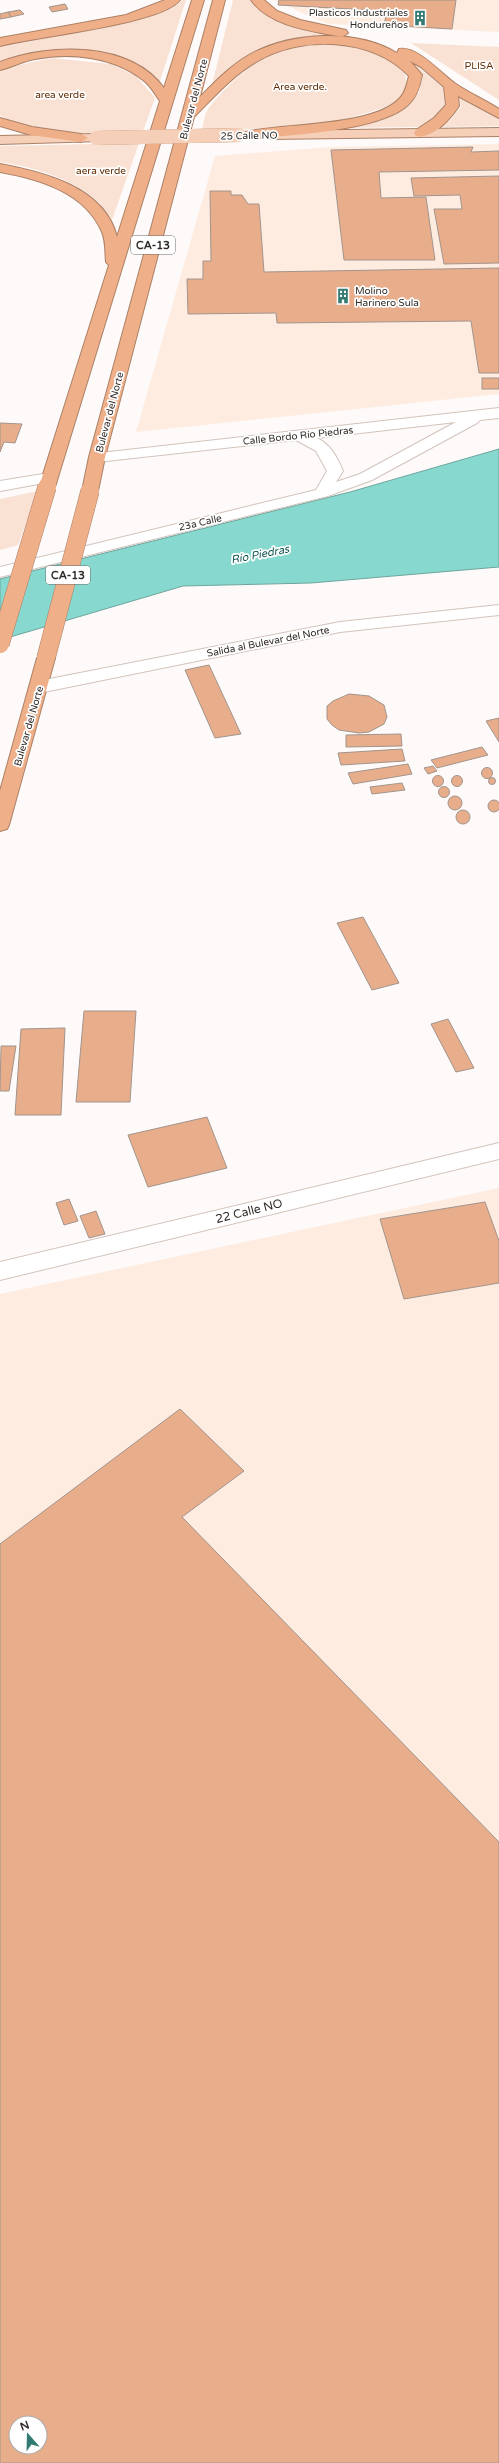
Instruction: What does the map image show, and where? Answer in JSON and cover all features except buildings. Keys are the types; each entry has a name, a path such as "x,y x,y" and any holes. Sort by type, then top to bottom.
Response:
{"highway":[{"path":"0,42 47,32 117,21 152,12 174,0"},
{"name":"Bulevar del Norte","path":"0,644 48,482 198,0"},
{"name":"Bulevar del Norte","path":"0,824 40,687 46,658 90,491 97,457 219,0"},
{"path":"257,0 260,5 276,15 306,25 390,45 425,64 450,86 499,114"},
{"path":"188,116 226,78 246,63 264,52 287,45 327,41 361,43 389,52 408,63 416,75 412,92 400,106 370,117 331,125 244,135"},
{"path":"0,66 31,57 56,53 118,60 149,78 167,101"},
{"path":"421,133 439,121 453,106 450,86"},
{"path":"0,122 31,131 81,138"},
{"path":"0,168 46,179 87,201 100,215 110,233 114,271"}],"main road":[{"name":"25 Calle NO","path":"0,140 499,132"}],"street":[{"name":"Calle Bordo Río Piedras","path":"97,457 499,413"},
{"name":"23a Calle","path":"0,572 322,493 366,477 482,415"},
{"path":"297,435 314,442 327,450 335,471 322,493"},
{"path":"0,486 48,482"},
{"name":"Salida al Bulevar del Norte","path":"40,687 340,627 499,610"},
{"name":"22 Calle NO","path":"0,1271 499,1151"}],"shaded area":[{"path":"273,0 499,0 499,32 328,24"},
{"name":"Molino Harinero Sula","path":"499,144 499,394 136,432 215,156 332,147"},
{"path":"499,1188 499,2463 0,2463 0,1294"}],"green space":[{"name":"area verde","path":"182,0 186,0 160,81 143,68 125,59 105,53 83,50 40,52 0,61 0,46 5,44 100,28 153,16 172,8"},
{"path":"233,0 250,0 258,9 284,22 358,40 316,39 279,44 261,50 245,59 228,70 212,85"},
{"name":"PLISA","path":"411,43 499,47 499,100"},
{"name":"Area verde.","path":"326,44 348,45 362,48 375,51 390,58 402,69 405,75 405,89 394,102 383,108 324,123 283,128 202,129 206,113 212,104 227,87 255,63 271,54 284,50"},
{"name":"area verde","path":"51,58 111,64 136,76 155,98 143,131 89,133 51,132 33,129 0,115 0,71 10,67"},
{"path":"415,64 443,88 445,105 433,118 420,127 332,128 408,107 419,93 423,76"},
{"path":"459,96 499,119 499,126 440,127 451,119 461,107"},
{"name":"aera verde","path":"139,143 112,220 99,203 76,186 39,170 0,162 0,146"},
{"path":"38,491 18,545 0,550 0,499"}],"water":[{"name":"Río Piedras","path":"499,449 499,567 311,583 183,586 0,640 0,579 350,492"}],"place":[{"name":"Plasticos Industriales Hondureños","path":"420,18"},
{"name":"Molino Harinero Sula","path":"343,296"}]}
